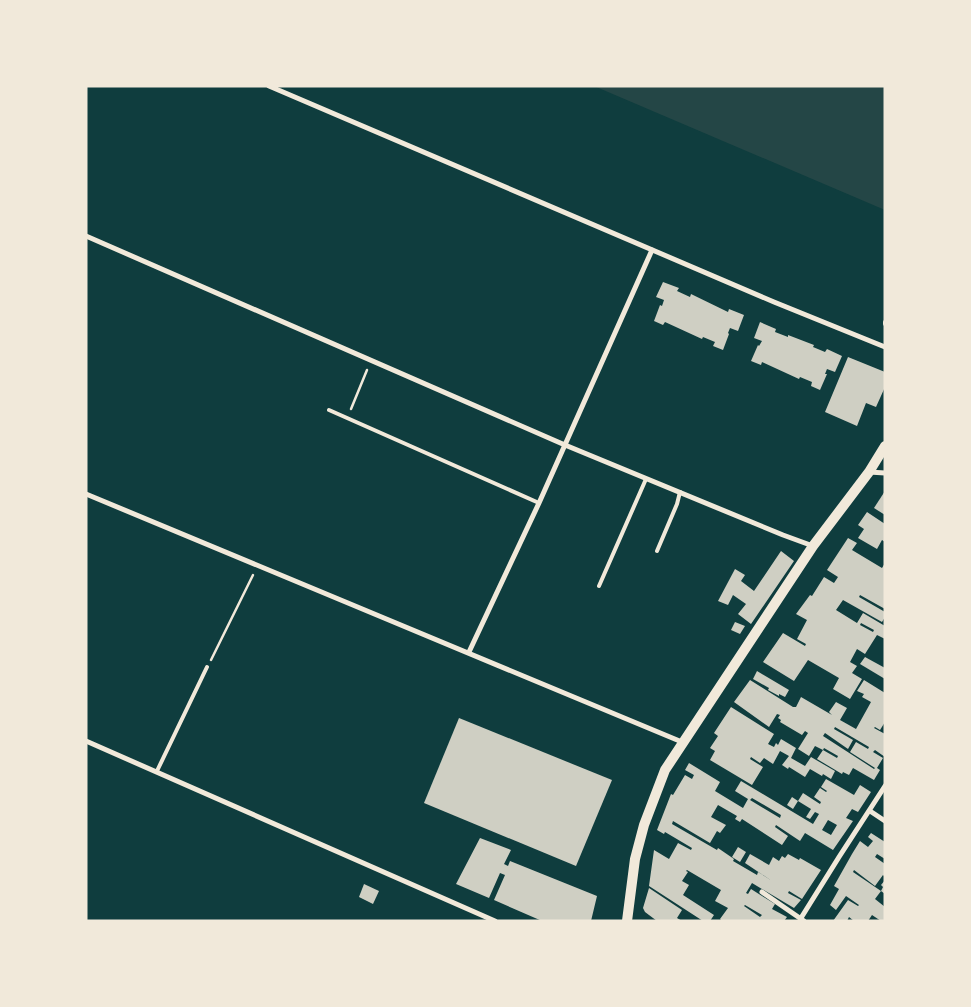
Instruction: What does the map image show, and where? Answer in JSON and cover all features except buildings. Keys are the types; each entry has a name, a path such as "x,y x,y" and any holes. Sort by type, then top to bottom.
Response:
{"main road":[{"path":"627,921 635,859 644,825 665,770 812,546 869,472 885,446"}],"street":[{"path":"269,86 652,250 885,347"},
{"path":"86,236 565,446 812,546"},
{"path":"469,652 565,446 652,250"},
{"path":"869,472 885,473"},
{"path":"86,494 257,567 469,652 682,742"},
{"path":"86,741 496,921"},
{"path":"762,892 803,920 839,856 885,786"},
{"path":"870,810 885,821"}],"lane":[{"path":"329,410 539,503"},
{"path":"599,586 646,478"},
{"path":"657,551 678,504 680,492"},
{"path":"157,771 207,668"}],"path":[{"path":"348,418 372,360"},
{"path":"207,668 257,567"}],"shaded area":[{"path":"594,86 885,86 885,210"}]}
